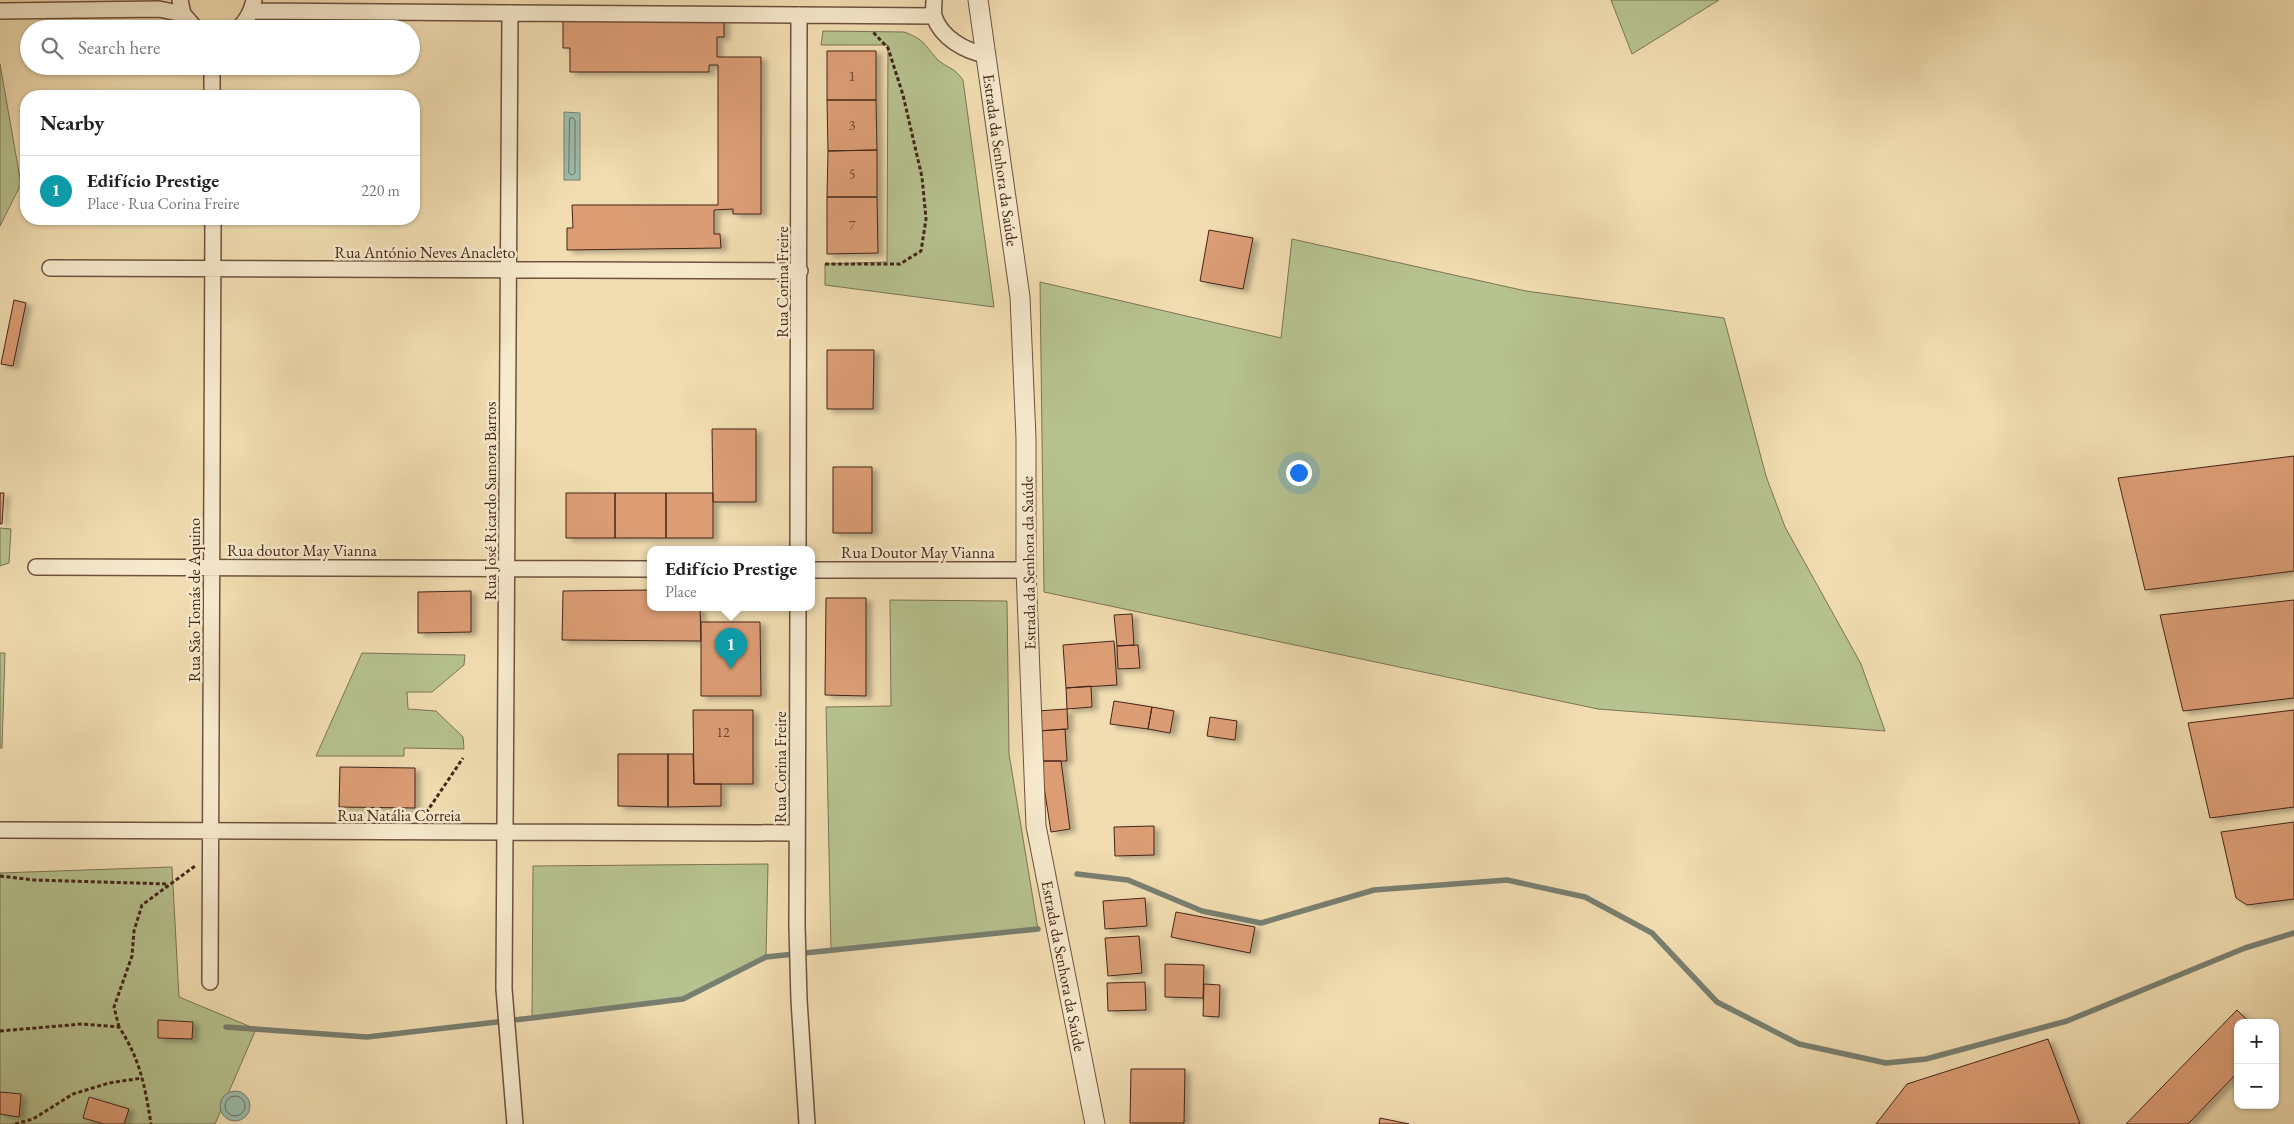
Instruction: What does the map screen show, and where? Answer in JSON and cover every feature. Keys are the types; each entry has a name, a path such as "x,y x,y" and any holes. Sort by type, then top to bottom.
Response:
{"street":[{"path":"934,0 934,16 955,44 973,52 986,55"},
{"name":"Estrada da Senhora da Saúde","path":"978,0 1020,297 1026,438 1026,570 1036,826 1095,1124"},
{"path":"246,20 253,6 510,13 934,16"},
{"path":"0,11 159,9 181,7 190,20"},
{"name":"Rua José Ricardo Samora Barros","path":"510,13 504,1004 515,1124"},
{"name":"Rua Corina Freire","path":"798,546 800,15"},
{"path":"212,75 212,90"},
{"name":"Rua São Tomás de Aquino","path":"210,982 213,225"},
{"name":"Rua António Neves Anacleto","path":"50,268 800,271"},
{"name":"Rua doutor May Vianna","path":"36,567 508,568"},
{"path":"508,568 647,569"},
{"name":"Rua Doutor May Vianna","path":"815,570 1026,570"},
{"name":"Rua Corina Freire","path":"798,611 797,933 808,1124"},
{"name":"Rua Natália Correia","path":"0,830 797,833"}],"path":[{"path":"825,264 900,264 921,251 926,219 922,177 903,95 888,48 872,31"},
{"path":"426,813 463,758"},
{"path":"151,1124 134,1048 120,1027 114,1007 132,956 134,931 142,905 169,884 211,857"},
{"path":"0,876 34,880 169,884"},
{"path":"0,1031 82,1024 120,1027"},
{"path":"15,1124 33,1119 73,1094 109,1083 142,1078"}],"green space":[{"path":"1611,0 1719,0 1632,54"},
{"path":"823,31 904,32 921,40 938,60 954,70 963,80 994,307 825,285 825,264 887,262 888,45 821,45"},
{"path":"0,64 20,186 0,226"},
{"path":"1292,239 1526,291 1724,318 1766,476 1785,527 1861,664 1885,731 1598,709 1044,592 1040,282 1281,338"},
{"path":"0,528 11,529 9,563 0,566"},
{"path":"890,600 1007,601 1009,754 1038,929 831,950 826,707 891,706"},
{"path":"0,653 5,653 2,748 0,748"},
{"path":"362,653 465,655 464,665 432,692 407,692 408,709 436,711 463,737 464,749 404,748 404,756 316,756"},
{"path":"768,864 766,957 683,999 532,1018 533,866"},
{"path":"172,867 179,997 256,1029 215,1124 0,1124 0,873"}],"water":[{"path":"564,112 580,113 580,180 564,180"},
{"path":"235,1091 246,1095 250,1106 246,1117 235,1121 224,1117 220,1106 224,1095"}],"building":[{"path":"563,19 724,19 724,37 717,37 717,57 761,57 761,214 733,214 733,209 714,210 714,234 720,234 721,248 567,250 567,228 573,228 572,205 718,205 718,65 709,65 709,72 570,72 570,48 563,48"},
{"path":"827,51 876,51 876,100 827,100"},
{"path":"827,100 876,100 877,150 828,151"},
{"path":"877,150 877,197 827,197 828,151"},
{"path":"827,197 877,197 878,253 827,254"},
{"path":"1209,230 1253,238 1243,289 1200,281"},
{"path":"14,300 26,303 13,366 1,364"},
{"path":"827,350 874,350 873,409 827,409"},
{"path":"712,429 756,429 756,502 713,502"},
{"path":"2294,456 2294,571 2145,590 2118,478"},
{"path":"833,467 872,467 872,533 833,533"},
{"path":"0,493 4,493 2,524 0,524"},
{"path":"566,493 615,493 615,538 566,538"},
{"path":"615,493 666,493 666,538 615,538"},
{"path":"666,493 713,493 713,538 666,538"},
{"path":"647,590 647,611 700,611 701,641 562,640 563,591"},
{"path":"471,591 471,632 418,633 418,592"},
{"path":"826,598 866,598 866,696 825,695"},
{"path":"2294,600 2294,698 2183,711 2160,615"},
{"path":"1132,614 1134,645 1117,646 1114,615"},
{"path":"701,622 760,622 761,696 701,696"},
{"path":"1114,641 1117,685 1066,688 1063,645"},
{"path":"1138,645 1140,668 1118,669 1117,646"},
{"path":"1091,686 1092,707 1067,709 1066,688"},
{"path":"1114,701 1152,707 1148,729 1110,724"},
{"path":"1152,707 1174,711 1170,733 1148,729"},
{"path":"1067,709 1068,729 1038,731 1037,711"},
{"path":"693,710 753,710 753,784 694,784"},
{"path":"2294,710 2294,807 2210,818 2188,723"},
{"path":"1210,717 1237,721 1235,740 1207,736"},
{"path":"1065,729 1067,761 1040,761 1038,731"},
{"path":"618,754 668,754 668,807 618,806"},
{"path":"668,754 693,754 694,784 721,784 721,806 668,807"},
{"path":"1040,761 1061,761 1070,829 1051,832"},
{"path":"340,767 415,768 415,808 339,807"},
{"path":"2294,822 2294,899 2247,905 2236,898 2221,832"},
{"path":"1154,826 1154,855 1115,856 1114,827"},
{"path":"1145,898 1147,926 1105,929 1103,901"},
{"path":"1176,912 1255,927 1250,953 1171,937"},
{"path":"1139,936 1142,973 1108,976 1105,938"},
{"path":"1165,964 1204,965 1203,998 1165,997"},
{"path":"1145,982 1146,1010 1108,1011 1107,983"},
{"path":"1204,984 1220,985 1219,1017 1203,1016"},
{"path":"2237,1010 2246,1019 2234,1019 2234,1076 2188,1124 2126,1124"},
{"path":"158,1020 193,1022 192,1039 158,1038"},
{"path":"2048,1039 2080,1124 1876,1124 1907,1084"},
{"path":"1131,1069 1185,1069 1184,1123 1130,1123"},
{"path":"0,1092 21,1094 19,1117 0,1114"},
{"path":"89,1097 129,1109 124,1124 104,1124 83,1118"},
{"path":"1380,1118 1409,1124 1379,1124"}],"waterway":[{"path":"1077,874 1128,880 1202,911 1261,923 1374,890 1507,880 1585,897 1652,933 1717,1002 1799,1044 1886,1063 1926,1059 2067,1021 2245,948 2294,933"},
{"path":"226,1027 367,1037 532,1018 683,999 766,957 1038,929"}],"place":[{"name":"Edifício Prestige","path":"731,669"}]}
